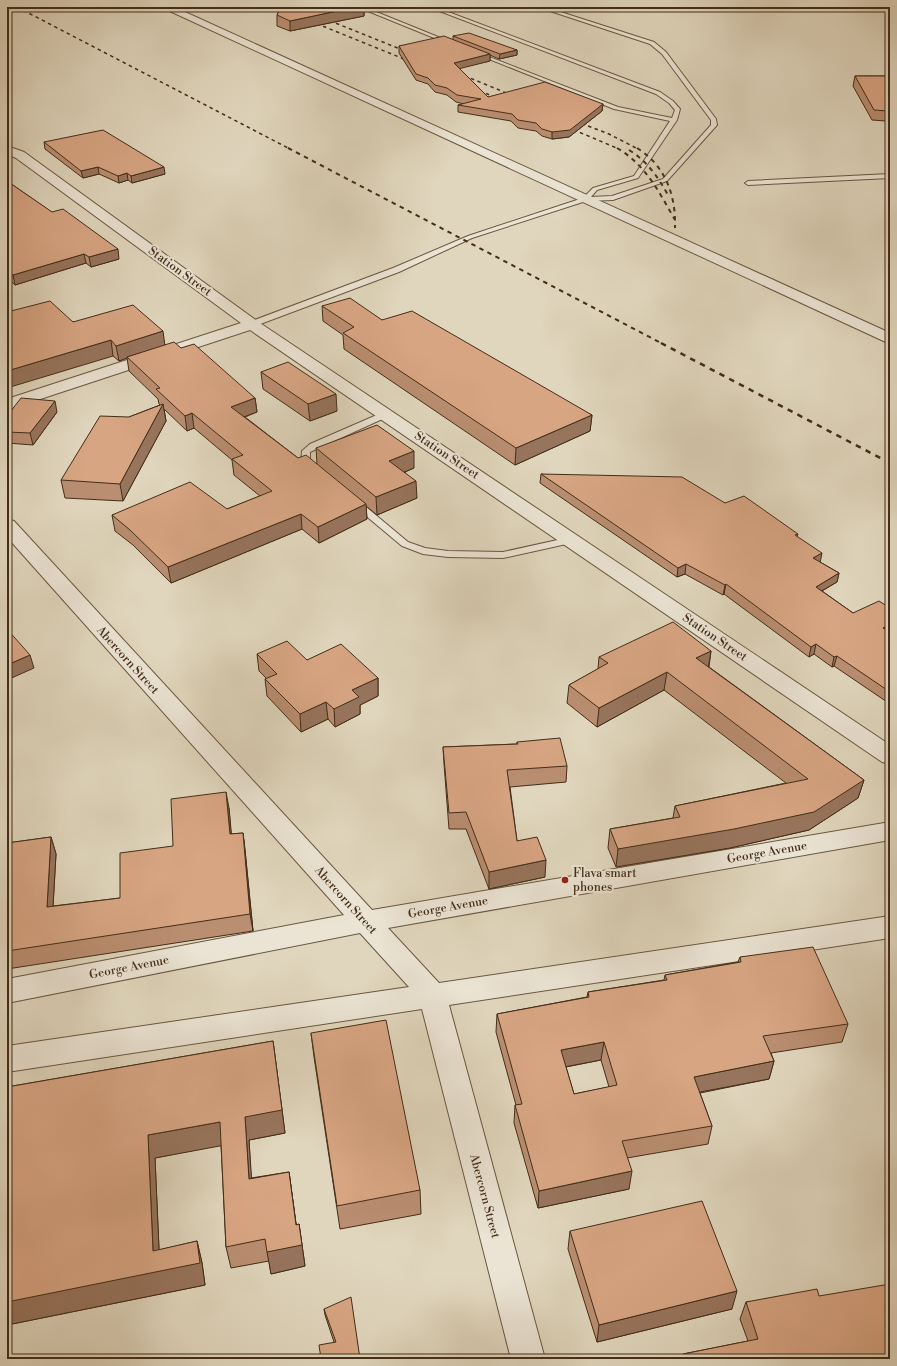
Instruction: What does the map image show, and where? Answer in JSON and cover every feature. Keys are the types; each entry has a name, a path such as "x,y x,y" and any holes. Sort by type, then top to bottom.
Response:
{"street":[{"path":"166,7 890,340"},
{"name":"Station Street","path":"11,155 252,324 890,756"},
{"path":"7,405 252,324"},
{"name":"Abercorn Street","path":"7,525 432,994 528,1359"},
{"name":"George Avenue","path":"7,991 366,922 890,831"},
{"path":"7,1059 432,994 890,927"}],"lane":[{"path":"360,7 456,44"},
{"path":"431,7 658,93 671,102 678,110 674,120 636,177 595,189 585,199"},
{"path":"252,324 396,270 470,237 585,199 613,198 665,180 712,128 714,125 714,120 664,53 652,43 540,7"},
{"path":"470,50 616,108 674,120"},
{"path":"748,183 890,176"},
{"path":"317,472 305,462 306,451 313,446 386,414"},
{"path":"346,496 405,544 423,550 448,554 503,555 571,540"}],"building":[{"path":"281,7 356,7 290,21 277,15"},
{"path":"469,33 517,50 500,54 453,36"},
{"path":"444,36 490,54 454,63 488,97 545,82 603,104 570,130 552,132 542,129 536,123 518,120 512,114 458,105 481,99 457,95 447,88 435,85 428,78 416,74 399,46"},
{"path":"855,76 890,76 890,114 888,111 874,110"},
{"path":"103,130 164,167 131,176 127,173 118,176 98,167 81,171 44,142"},
{"path":"7,181 52,212 63,209 118,249 89,257 84,254 13,275 7,270"},
{"path":"350,298 382,320 412,311 592,415 516,448 343,333 354,327 322,306"},
{"path":"50,301 73,322 133,305 163,331 116,346 111,340 7,371 7,312"},
{"path":"174,342 181,348 194,344 255,398 231,407 298,458 306,455 366,504 318,527 301,514 168,567 130,530 112,515 190,482 227,509 272,491 232,459 243,455 192,413 185,416 156,389 160,388 127,357"},
{"path":"288,362 336,394 308,404 261,372"},
{"path":"21,398 55,401 30,433 7,432 7,416"},
{"path":"163,404 120,484 61,480 100,416 129,417"},
{"path":"377,425 414,451 389,461 416,481 376,497 316,448"},
{"path":"541,474 682,477 725,503 744,496 798,534 795,535 822,553 813,558 839,573 816,587 853,613 879,601 890,608 890,624 883,628 890,632 890,692 837,656 834,657 816,644 811,647 726,584 725,585 686,564 678,568"},
{"path":"673,622 711,651 696,658 864,780 814,812 734,829 618,849 610,829 680,817 675,806 808,779 667,672 599,708 569,685 608,663 599,657"},
{"path":"7,629 30,655 7,665"},
{"path":"287,641 307,660 341,644 378,678 352,690 359,697 334,709 326,702 300,714 265,679 277,674 257,654"},
{"path":"560,738 567,766 507,770 517,841 537,837 546,860 489,872 466,812 449,813 443,747 518,744 517,742"},
{"path":"226,792 230,834 243,833 250,914 7,951 7,843 51,837 47,907 120,898 120,853 173,846 171,799"},
{"path":"813,947 848,1024 763,1036 774,1061 694,1077 712,1126 622,1141 632,1171 539,1191 515,1105 522,1104 497,1014 589,997 588,992 667,980 665,975 741,962 740,957","holes":["604,1042 617,1085 574,1094 561,1050"]},
{"path":"386,1020 420,1190 337,1206 311,1033"},
{"path":"273,1041 282,1110 245,1117 249,1179 289,1172 296,1225 299,1224 302,1245 267,1252 265,1239 226,1247 220,1122 148,1135 153,1251 197,1241 200,1263 7,1302 7,1087"},
{"path":"702,1201 737,1291 599,1325 570,1231"},
{"path":"890,1284 890,1359 678,1359 684,1358 683,1354 758,1339 746,1302 817,1289 819,1296"},
{"path":"351,1297 360,1359 321,1359 319,1345 336,1342 324,1309"}],"railway":[{"path":"17,7 290,149"},
{"path":"323,18 410,53"},
{"path":"310,21 414,63"},
{"path":"458,73 516,97"},
{"path":"473,88 502,100"},
{"path":"575,121 609,134 638,149"},
{"path":"567,127 618,148"},
{"path":"288,148 663,344"},
{"path":"618,148 636,162 644,171 657,189 675,220"},
{"path":"637,148 647,155 662,173 671,193 674,205 675,220"},
{"path":"629,150 652,170 668,195"},
{"path":"675,220 675,228"},
{"path":"661,343 890,463"}],"place":[{"name":"Flava smart phones","path":"565,880"}]}
